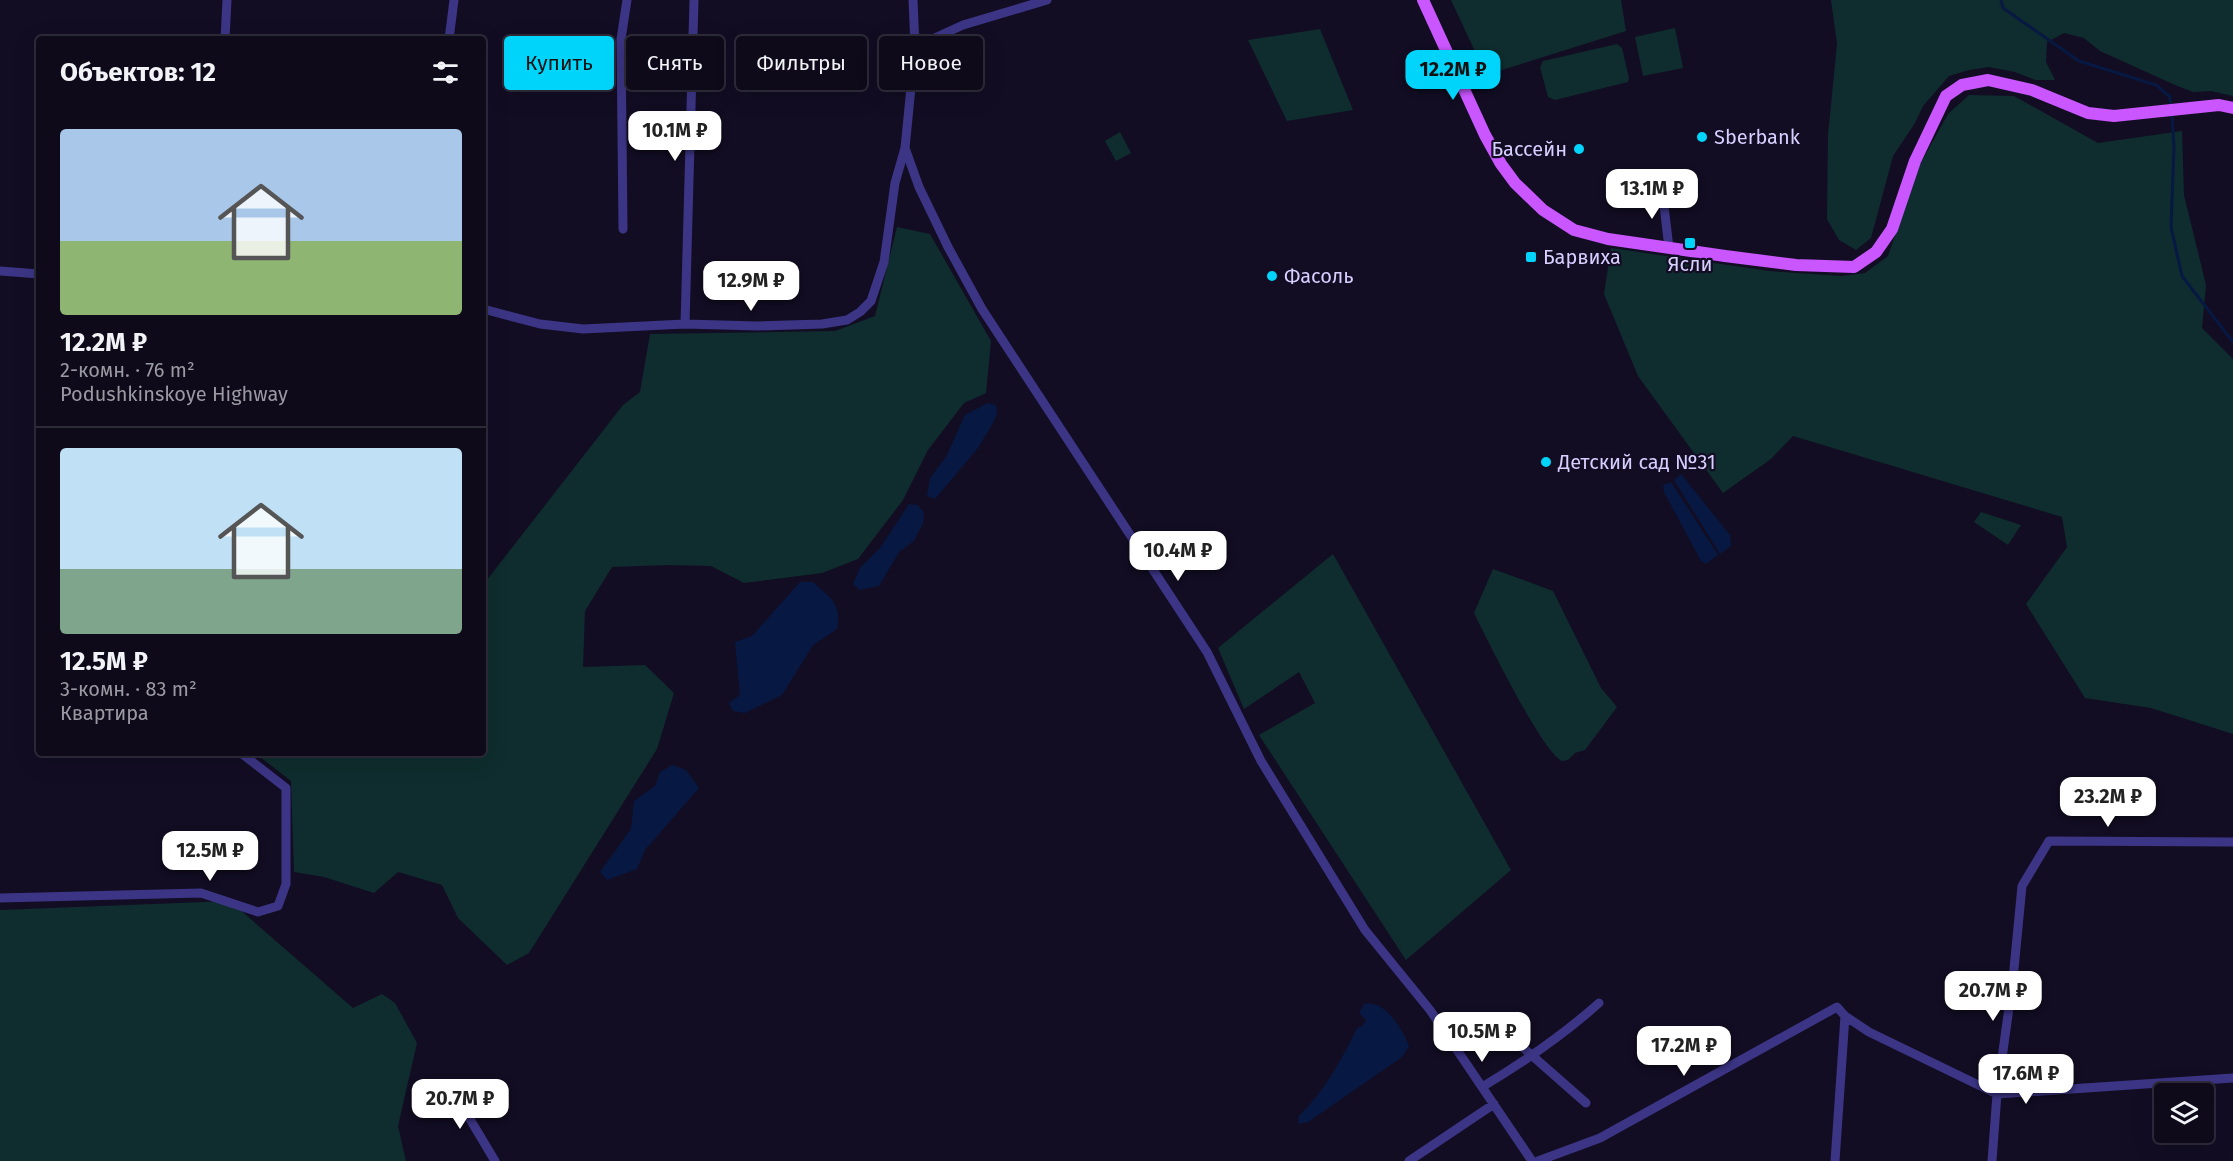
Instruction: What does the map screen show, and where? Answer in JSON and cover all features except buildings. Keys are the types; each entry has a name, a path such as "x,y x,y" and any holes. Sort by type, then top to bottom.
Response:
{"main road":[{"path":"1423,0 1485,135 1501,164 1515,183 1543,210 1574,230 1608,239 1796,265 1854,267 1876,252 1892,229 1915,161 1946,96 1962,85 1988,80 2032,90 2088,113 2114,117 2219,105 2233,108"}],"street":[{"path":"225,36 227,0"},
{"path":"449,36 454,0"},
{"path":"623,229 621,39 627,0"},
{"path":"685,324 694,0"},
{"path":"914,0 915,36"},
{"path":"939,36 963,25 1047,0"},
{"path":"486,310 562,328 583,329 685,324 758,326 822,324 847,320 871,301 884,262 895,183 905,148 911,90"},
{"path":"905,148 919,187 982,309 1207,651 1261,761 1365,930 1430,1010 1532,1161"},
{"path":"1662,189 1670,248"},
{"path":"0,271 36,274"},
{"path":"0,898 201,893 258,912 278,906 286,884 286,788 245,756"},
{"path":"1992,1161 1996,1094 2013,979 2022,886 2049,841 2233,842"},
{"path":"1482,1087 1566,1033 1599,1003"},
{"path":"1538,1161 1600,1138 1837,1007 1845,1016 1869,1032 1996,1094 2233,1078"},
{"path":"1835,1161 1845,1016"},
{"path":"1502,1029 1586,1103"},
{"path":"449,1084 495,1161"},
{"path":"1409,1161 1494,1104"}],"green space":[{"path":"1451,0 1621,0 1626,31 1486,75"},
{"path":"1831,0 2233,0 2233,96 2211,91 2193,92 2100,51 2084,38 2064,33 2047,42 2046,62 2055,80 2035,80 2015,72 1989,67 1949,76 1923,106 1915,123 1893,156 1871,238 1856,250 1839,240 1827,219 1828,135 1837,44"},
{"path":"1675,28 1683,68 1643,76 1635,37"},
{"path":"1320,29 1353,110 1287,121 1248,40"},
{"path":"1617,44 1622,48 1628,82 1555,100 1548,97 1540,67 1543,61"},
{"path":"1969,95 2014,96 2098,143 2182,131 2184,195 2206,285 2202,328 2233,359 2233,734 2151,708 2085,698 2026,604 2067,547 2062,517 1793,436 1771,459 1723,493 1638,376 1604,294 1611,248 1769,271 1841,276 1865,273 1888,256 1918,168 1948,114"},
{"path":"1120,132 1131,153 1116,161 1105,141"},
{"path":"897,227 930,234 991,341 986,393 964,403 928,450 903,500 858,559 822,573 744,583 711,566 612,567 585,611 583,667 645,665 674,693 657,749 529,953 507,965 458,918 442,885 398,872 374,893 324,877 294,872 291,781 259,756 486,756 486,581 623,405 640,392 650,334 835,331 875,316"},
{"path":"1981,512 2021,525 2008,545 1974,522"},
{"path":"1333,554 1511,870 1406,960 1259,735 1315,703 1299,672 1244,709 1218,648"},
{"path":"1493,569 1553,591 1601,688 1617,707 1585,750 1575,753 1568,760 1562,761 1542,738 1515,693 1474,613"},
{"path":"230,901 353,1008 382,994 395,1003 417,1043 398,1126 406,1161 0,1161 0,910"}],"water":[{"path":"988,403 996,405 997,414 978,448 935,499 927,496 930,478 946,457 965,415"},
{"path":"1681,474 1730,535 1731,546 1720,554 1674,480"},
{"path":"1671,482 1718,555 1706,564 1701,561 1664,492 1663,485"},
{"path":"909,504 918,505 924,513 923,523 914,541 899,552 879,586 860,590 853,584 860,568 880,548"},
{"path":"800,582 813,582 833,602 838,613 837,629 813,645 782,695 745,713 733,711 729,703 740,695 735,642 752,636"},
{"path":"672,765 686,770 699,788 645,850 637,869 607,880 600,872 631,829 634,801 655,786 660,772"},
{"path":"1364,1004 1379,1006 1385,1010 1400,1028 1409,1047 1402,1057 1308,1122 1298,1124 1299,1116 1325,1085 1357,1028 1362,1026 1366,1020 1359,1013"}],"waterway":[{"path":"2001,0 2003,8 2079,61 2156,85 2170,97 2171,108"},
{"path":"2172,115 2174,147 2171,227 2182,276 2233,342"}],"place":[{"name":"Sberbank","path":"1702,137"},
{"name":"Бассейн","path":"1579,149"},
{"name":"Ясли","path":"1690,243"},
{"name":"Барвиха","path":"1531,257"},
{"name":"Фасоль","path":"1272,276"},
{"name":"Детский сад №31","path":"1546,462"}]}
